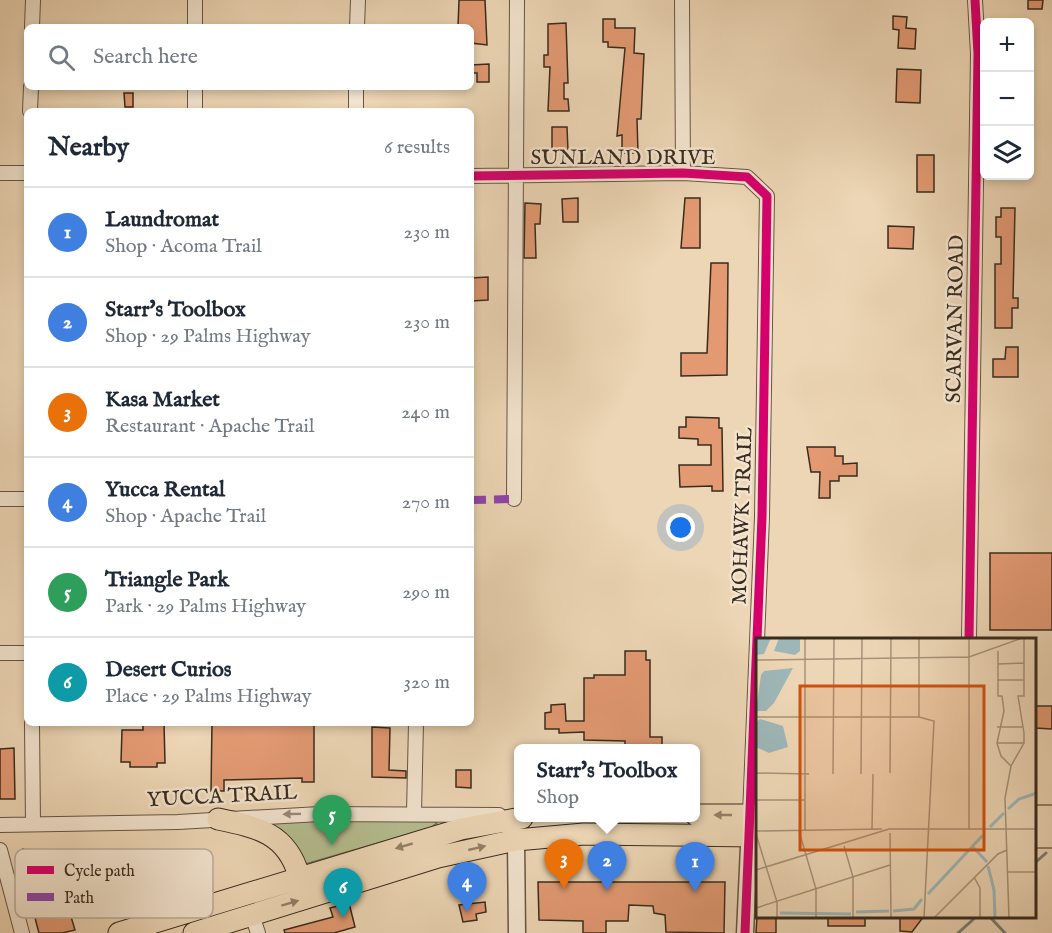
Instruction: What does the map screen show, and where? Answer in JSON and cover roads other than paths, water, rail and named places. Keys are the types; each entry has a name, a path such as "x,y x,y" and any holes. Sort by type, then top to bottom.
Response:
{"main road":[{"path":"700,816 754,825"},
{"path":"213,903 461,829 514,817"},
{"path":"218,819 258,828 275,839 289,849 299,876"},
{"path":"194,933 255,924 438,857 516,840 754,825"},
{"path":"119,933 166,918"}],"street":[{"path":"32,24 33,0"},
{"path":"195,0 195,24"},
{"path":"357,24 358,0"},
{"path":"514,499 517,0"},
{"path":"682,0 683,173"},
{"name":"SCARVAN ROAD","path":"969,638 978,54 975,0"},
{"path":"30,108 31,90"},
{"path":"195,90 195,108"},
{"path":"356,90 356,108"},
{"path":"0,173 24,173"},
{"name":"SUNLAND DRIVE","path":"474,176 683,173 747,177 766,196"},
{"name":"MOHAWK TRAIL","path":"759,638 766,196"},
{"path":"0,499 24,500"},
{"path":"0,653 24,653"},
{"path":"32,726 33,824"},
{"path":"414,813 416,726"},
{"name":"MOHAWK TRAIL","path":"754,825 756,748"},
{"name":"YUCCA TRAIL","path":"0,825 218,819 262,815 414,813 514,816"},
{"path":"745,933 754,825"},
{"path":"516,840 517,933"},
{"path":"0,850 15,907"},
{"path":"18,918 22,933"}],"waterway":[{"path":"1037,861 1046,853"},
{"path":"958,933 975,918"},
{"path":"991,918 1005,933"}],"place":[{"name":"Triangle Park","path":"332,845"},
{"name":"Kasa Market","path":"564,889"},
{"name":"Starr's Toolbox","path":"607,891"},
{"name":"Laundromat","path":"695,892"},
{"name":"Yucca Rental","path":"467,912"},
{"name":"Desert Curios","path":"343,918"}]}
